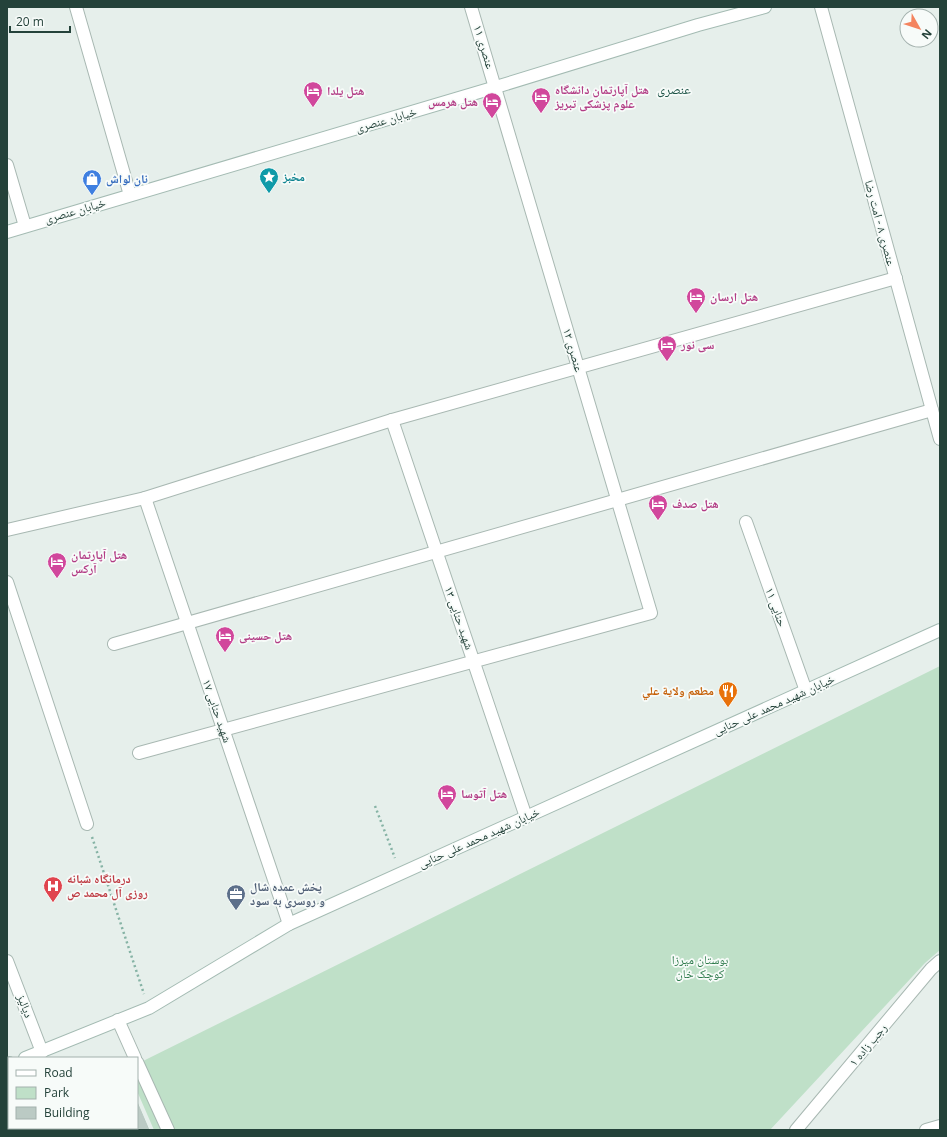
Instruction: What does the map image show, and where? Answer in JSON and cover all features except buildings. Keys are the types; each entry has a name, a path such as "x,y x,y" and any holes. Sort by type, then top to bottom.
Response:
{"street":[{"path":"76,7 130,195"},
{"name":"عنصری ۱۱","path":"471,7 496,87"},
{"name":"خیابان عنصری","path":"7,232 496,87 698,25 765,7"},
{"name":"عنصری ۸ - امت رضا","path":"821,7 940,439"},
{"name":"عنصری ۱۲","path":"473,661 651,613 496,87"},
{"path":"7,165 25,226"},
{"path":"7,530 145,498 392,420 896,278"},
{"path":"114,644 932,410"},
{"name":"شهید حنایی ۱۳","path":"392,420 526,817"},
{"name":"شهید حنایی ۱۷","path":"145,498 289,924"},
{"name":"حنایی ۱۱","path":"746,522 806,691"},
{"path":"7,582 87,824"},
{"name":"خیابان شهید محمد علی حنایی","path":"28,1057 149,1008 289,924 940,630"},
{"path":"139,753 473,661"},
{"name":"دیالیز","path":"7,961 42,1052"},
{"name":"رجب زاده ۱","path":"796,1130 931,969 940,961"},
{"path":"118,1020 135,1057"},
{"path":"138,1064 168,1130"},
{"path":"926,1130 940,1126"}],"path":[{"path":"375,806 400,874"},
{"path":"87,824 149,1008"}],"green space":[{"name":"بوستان میرزا کوچک خان","path":"940,666 940,950 925,963 770,1130 154,1130 138,1093 138,1064"},
{"path":"120,1129 120,1130 57,1130"}],"place":[{"name":"هتل یلدا","path":"313,108"},
{"name":"هتل آپارتمان دانشگاه علوم پزشکی تبریز","path":"541,114"},
{"name":"هتل هرمس","path":"492,119"},
{"name":"مخبز","path":"269,194"},
{"name":"نان لواش","path":"92,196"},
{"name":"هتل ارسان","path":"696,314"},
{"name":"سی نور","path":"667,362"},
{"name":"هتل صدف","path":"658,521"},
{"name":"هتل آپارتمان آرکس","path":"57,579"},
{"name":"هتل حسینی","path":"225,653"},
{"name":"مطعم ولاية علي","path":"728,708"},
{"name":"هتل آتوسا","path":"447,811"},
{"name":"درمانگاه شبانه روزی آل محمد ص","path":"53,903"},
{"name":"پخش عمده شال و روسری به سود","path":"236,911"}],"district":[{"name":"عنصری","path":"674,89"}]}
